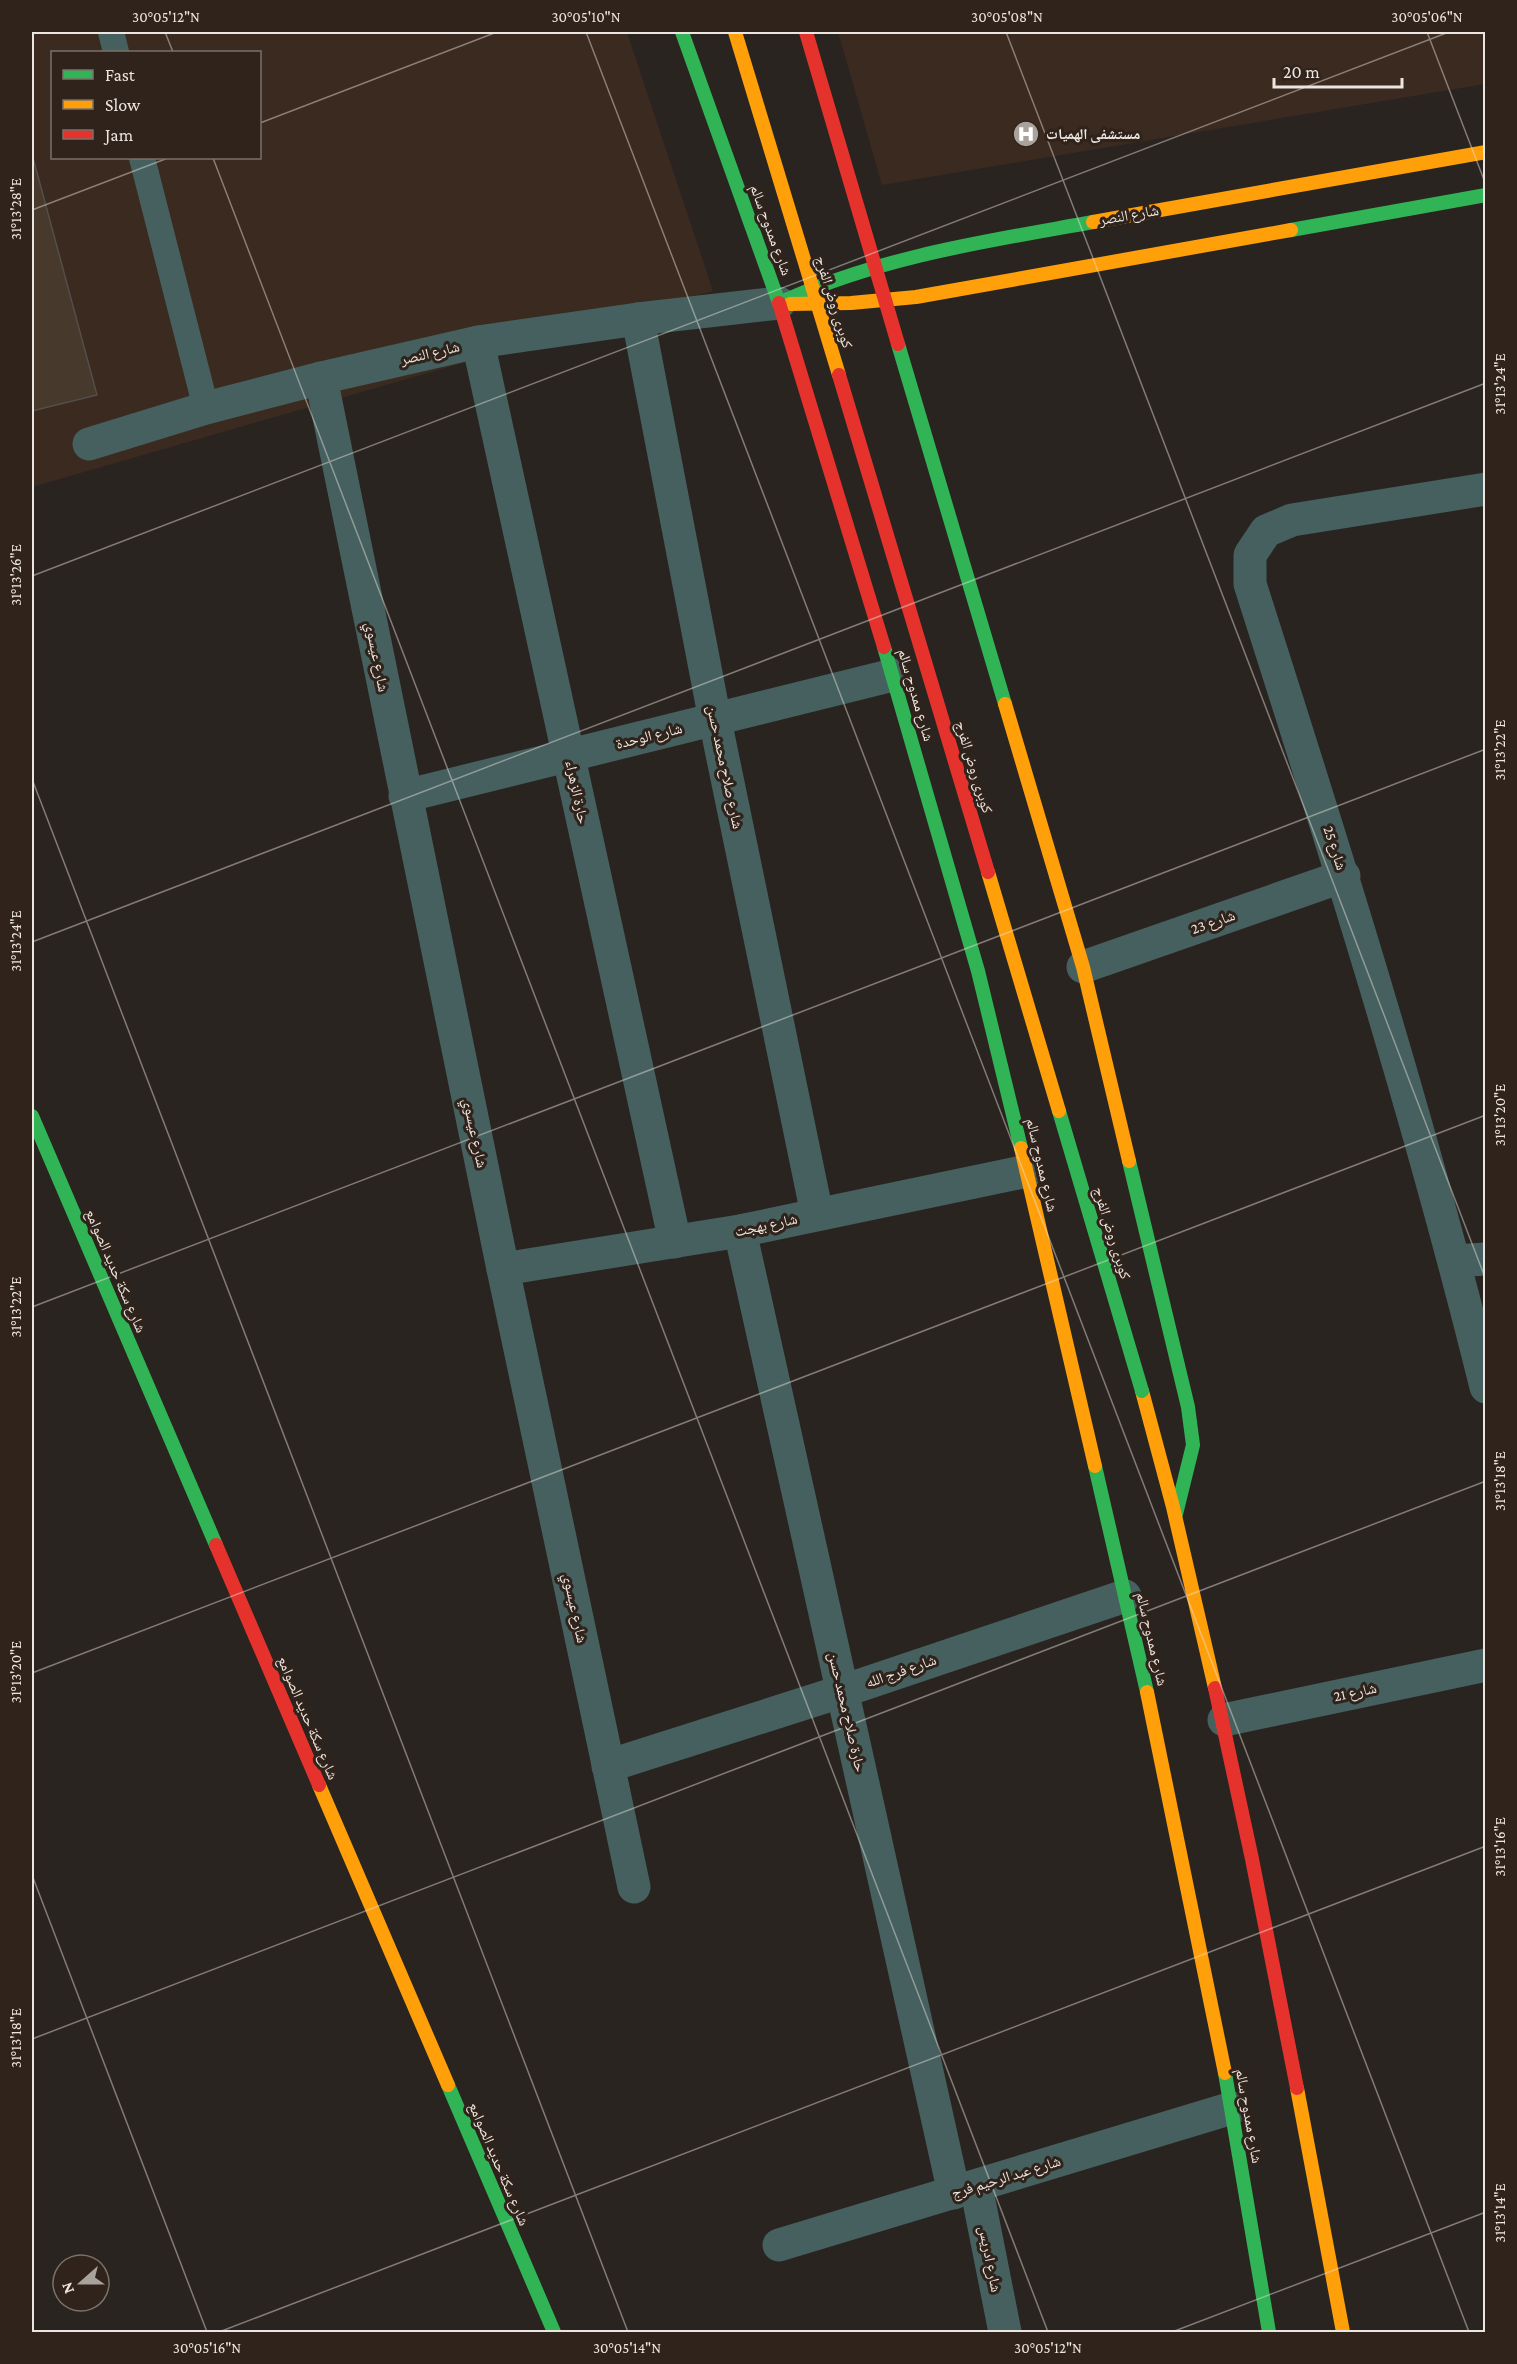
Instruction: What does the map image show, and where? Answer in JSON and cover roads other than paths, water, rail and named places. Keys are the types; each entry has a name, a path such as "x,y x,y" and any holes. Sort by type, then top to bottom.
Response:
{"main road":[{"name":"شارع ممدوح سالم","path":"682,32 779,303 893,675 978,971 1027,1171 1158,1740 1232,2108 1269,2332"},
{"name":"كوبرى روض الفرج","path":"735,32 1142,1391 1176,1514"},
{"path":"806,32 1083,968 1188,1407 1193,1445 1176,1514 1224,1720 1343,2332"},
{"path":"702,45 706,98"},
{"name":"شارع النصر","path":"779,303 875,264 936,250 1485,152"},
{"name":"شارع النصر","path":"779,303 886,301 946,292 1485,195"},
{"path":"930,265 936,250"},
{"path":"934,280 946,292"},
{"name":"شارع سكة حديد الصوامع","path":"32,1116 554,2332"}],"street":[{"name":"شارع النصر","path":"89,444 206,408 321,378 478,342 638,319 779,303"},
{"name":"شارع صلاح محمد حسن","path":"638,319 715,720 817,1214"},
{"name":"حارة الزهراء","path":"478,342 675,1242"},
{"name":"شارع عيسوي","path":"321,378 503,1269 634,1887"},
{"name":"شارع 25","path":"1485,489 1292,520 1266,531 1250,555 1250,584 1470,1260 1485,1387"},
{"name":"شارع الوحدة","path":"405,796 893,675"},
{"name":"شارع 23","path":"1083,968 1344,876"},
{"name":"شارع بهجت","path":"503,1269 740,1231 1027,1171"},
{"name":"حارة صلاح محمد حسن","path":"740,1231 843,1691 965,2189"},
{"name":"شارع فرج الله","path":"608,1766 843,1691 1125,1596"},
{"name":"شارع 21","path":"1224,1720 1485,1665"},
{"name":"شارع عبد الرحيم فرج","path":"779,2245 1232,2108"},
{"name":"شارع ادريس","path":"965,2189 1005,2332"}],"lane":[{"path":"111,32 116,51"},
{"path":"142,159 206,408"}],"place":[{"name":"مستشفى الهميات","path":"1026,134"}]}
